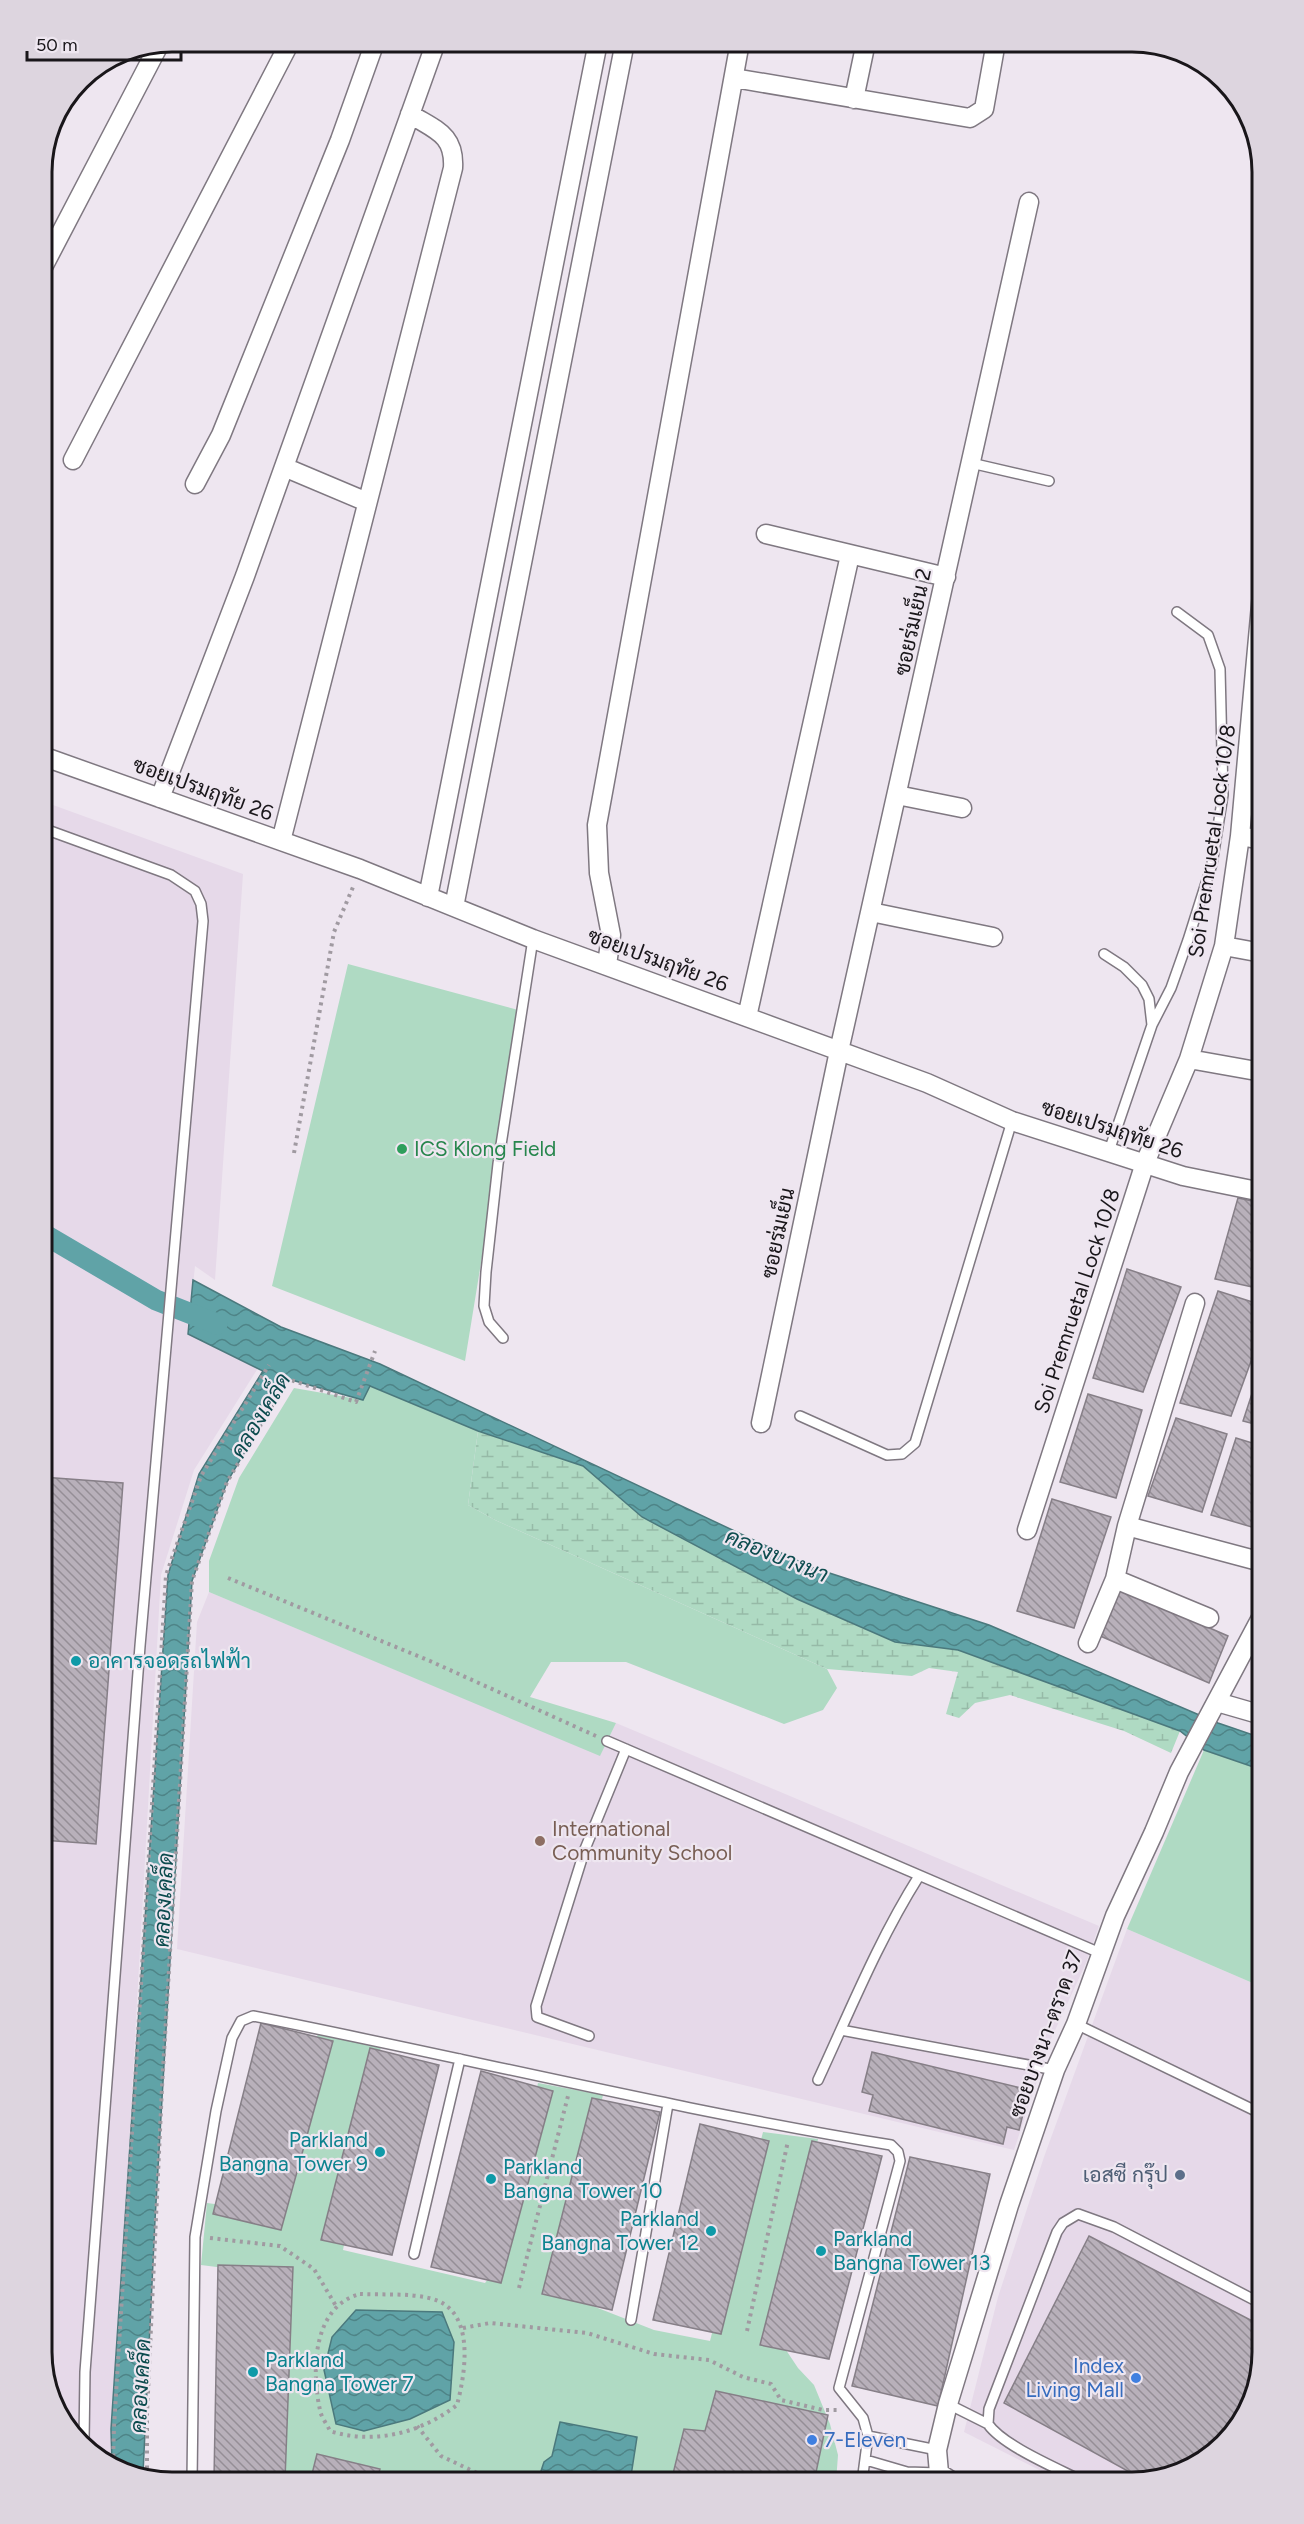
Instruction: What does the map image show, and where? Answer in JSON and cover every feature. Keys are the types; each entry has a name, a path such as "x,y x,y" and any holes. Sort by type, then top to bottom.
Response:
{"street":[{"path":"73,460 284,53"},
{"path":"195,484 225,424 340,140 371,53"},
{"path":"160,798 245,576 432,53"},
{"path":"429,897 596,53"},
{"path":"454,907 623,53"},
{"path":"607,965 611,934 599,873 597,825 738,53"},
{"path":"854,99 864,53"},
{"path":"734,78 970,118 984,109 994,53"},
{"path":"53,248 154,54"},
{"path":"281,841 453,168 454,154 448,139 410,114"},
{"path":"581,131 606,135"},
{"name":"ซอยร่มเย็น 2","path":"839,1051 1029,202"},
{"path":"535,362 560,368"},
{"path":"284,467 368,502"},
{"path":"766,534 946,577"},
{"path":"747,1017 850,555"},
{"path":"490,589 516,594"},
{"path":"463,722 489,727"},
{"name":"Soi Premruetal Lock 10/8","path":"1027,1530 1145,1163 1189,1059 1224,946 1252,755"},
{"name":"ซอยเปรมฤทัย 26","path":"53,760 360,869 533,939 927,1083 1012,1120 1183,1176 1252,1190"},
{"path":"897,795 962,808"},
{"path":"1240,836 1252,838"},
{"path":"871,912 993,937"},
{"path":"1224,946 1252,951"},
{"name":"ซอยร่มเย็น","path":"761,1423 839,1051"},
{"path":"1189,1059 1252,1070"},
{"path":"1088,1643 1115,1579 1127,1526 1195,1303"},
{"path":"1127,1526 1252,1558"},
{"path":"1115,1579 1209,1618"},
{"name":"ซอยบางนา-ตราด 37","path":"944,2472 937,2450 948,2404 1008,2205 1055,2070 1076,2024 1100,1953 1188,1753 1252,1635"},
{"path":"1215,1707 1252,1713"}],"lane":[{"path":"971,463 1049,481"},
{"path":"1109,1150 1152,1025 1171,988 1212,864 1223,795 1220,669 1208,635 1177,612"},
{"path":"53,832 171,874 195,891 201,904 203,921 139,1658 85,2372 84,2432"},
{"path":"503,1338 489,1322 484,1306 486,1272 498,1164 533,939"},
{"path":"1104,954 1124,967 1142,985 1149,999 1152,1025"},
{"path":"800,1416 887,1455 902,1454 915,1443 1012,1120"},
{"path":"607,1741 1100,1953"},
{"path":"589,2036 548,2023 537,2017 536,2006 585,1849 626,1749"},
{"path":"818,2080 891,1922 919,1876"},
{"path":"192,2471 195,2237 216,2111 232,2038 241,2021 253,2016 460,2059 571,2085 790,2129 891,2145 898,2152 900,2161 839,2388 863,2418 868,2436 864,2472"},
{"path":"1076,2024 1252,2110"},
{"path":"841,2030 1055,2070"},
{"path":"414,2254 460,2059"},
{"path":"631,2320 668,2104"},
{"path":"988,2424 989,2409 1057,2232 1063,2223 1078,2214 1114,2227 1252,2299"},
{"path":"948,2404 988,2424 995,2432 1020,2449 1064,2472"},
{"path":"868,2436 937,2450"},
{"path":"866,2460 906,2472"}],"path":[{"path":"294,1153 334,932 360,869"},
{"path":"147,2468 162,2098 192,1581 227,1482 288,1379 356,1402 375,1351"},
{"path":"113,2456 166,1575 201,1476 269,1365"},
{"path":"228,1578 430,1661 607,1741"},
{"path":"519,2288 571,2085"},
{"path":"747,2331 790,2129"},
{"path":"195,2237 279,2246 314,2269 336,2306"},
{"path":"360,2294 430,2298 454,2311 463,2328 462,2378 457,2405 444,2415 403,2433 368,2438 350,2437 330,2431 320,2412 317,2352 327,2319 336,2306 348,2297 360,2294"},
{"path":"463,2328 490,2324 587,2333 654,2354 709,2360 743,2378 771,2384 781,2400 824,2410 854,2408"},
{"path":"417,2426 441,2456 473,2471"}],"shaded area":[{"path":"53,805 243,874 215,1280 195,1266 188,1334 258,1368 194,1470 161,1575 112,2455 99,2447 77,2425 69,2412 57,2383 52,2352"},
{"name":"International Community School","path":"209,1592 600,1755 616,1723 1099,1926 1086,1963 1051,2039 1014,2150 177,1949 197,1622"},
{"path":"1127,1929 1252,1983 1252,2352 1250,2367 1239,2405 1222,2431 1205,2447 1177,2462 1155,2469 1132,2472 1043,2472 964,2432 998,2297 1044,2157"}],"green space":[{"name":"ICS Klong Field","path":"348,964 522,1011 465,1361 272,1286"},
{"path":"370,1386 478,1431 468,1505 495,1520 827,1669 837,1688 823,1710 784,1724 626,1662 551,1662 530,1697 616,1723 600,1756 209,1592 209,1561 239,1478 294,1388 363,1400"},
{"path":"478,1431 583,1466 642,1517 797,1599 895,1642 958,1650 1180,1731 1171,1753 1124,1731 1010,1695 975,1703 959,1718 946,1714 958,1672 929,1668 912,1676 827,1669 495,1520 468,1505"},
{"path":"1204,1750 1252,1767 1252,1983 1127,1929"},
{"path":"318,2033 381,2046 343,2250 485,2283 497,2267 538,2083 603,2095 557,2292 654,2330 710,2341 763,2132 818,2139 780,2341 798,2368 814,2385 830,2424 838,2455 837,2472 357,2471 333,2468 332,2471 223,2471 277,2462 286,2276 201,2265 207,2203 276,2212"}],"water":[{"path":"193,1280 281,1327 380,1364 811,1567 989,1625 1218,1723 1252,1735 1252,1767 1204,1750 1180,1731 958,1650 895,1642 797,1599 642,1517 583,1466 478,1431 370,1386 363,1400 288,1379 227,1482 192,1581 155,2220 143,2467 127,2462 112,2455 111,2429 168,1575 199,1474 263,1371 188,1334"},
{"path":"356,2310 442,2312 454,2342 450,2400 410,2419 364,2431 336,2424 324,2370 332,2337"},
{"path":"560,2422 637,2437 632,2471 541,2471 544,2462 552,2456"}],"building":[{"path":"1238,1198 1252,1201 1252,1287 1215,1279"},
{"path":"1127,1269 1181,1287 1143,1392 1093,1378"},
{"path":"1218,1291 1252,1302 1252,1358 1231,1416 1180,1403"},
{"path":"1088,1394 1142,1410 1116,1498 1060,1482"},
{"path":"1252,1394 1252,1423 1243,1421"},
{"path":"1176,1418 1227,1434 1202,1512 1148,1496"},
{"path":"1236,1438 1252,1443 1252,1527 1211,1515"},
{"name":"อาคารจอดรถไฟฟ้า","path":"52,1478 123,1483 96,1844 52,1841"},
{"path":"1052,1499 1111,1517 1074,1628 1017,1611"},
{"path":"1120,1589 1228,1636 1209,1683 1098,1635"},
{"path":"261,2023 333,2041 281,2230 213,2214"},
{"name":"Parkland Bangna Tower 9","path":"370,2048 439,2065 392,2255 321,2240"},
{"path":"872,2052 1029,2090 1019,2130 1007,2127 1003,2144 869,2111 873,2095 862,2092"},
{"name":"Parkland Bangna Tower 10","path":"481,2071 553,2091 501,2283 431,2267"},
{"path":"592,2098 660,2112 612,2310 542,2294"},
{"name":"Parkland Bangna Tower 12","path":"700,2124 769,2141 721,2334 653,2320"},
{"name":"Parkland Bangna Tower 13","path":"812,2141 882,2156 829,2359 760,2345"},
{"path":"910,2157 990,2174 938,2406 852,2386"},
{"name":"Index Living Mall","path":"1089,2236 1252,2321 1250,2367 1239,2405 1222,2431 1205,2447 1163,2467 1129,2472 1004,2403"},
{"name":"Parkland Bangna Tower 7","path":"218,2265 293,2267 285,2471 214,2471"},
{"path":"716,2391 828,2415 816,2472 674,2472 684,2429 705,2431"},
{"path":"317,2454 380,2469 379,2471 313,2471"}],"waterway":[{"path":"53,1239 156,1300 217,1324"}],"place":[{"name":"ICS Klong Field","path":"402,1149"},
{"name":"อาคารจอดรถไฟฟ้า","path":"76,1661"},
{"name":"International Community School","path":"540,1841"},
{"name":"Parkland Bangna Tower 9","path":"380,2152"},
{"name":"เอสซี กรุ๊ป","path":"1180,2175"},
{"name":"Parkland Bangna Tower 10","path":"491,2179"},
{"name":"Parkland Bangna Tower 12","path":"711,2231"},
{"name":"Parkland Bangna Tower 13","path":"821,2251"},
{"name":"Parkland Bangna Tower 7","path":"253,2372"},
{"name":"Index Living Mall","path":"1136,2378"},
{"name":"7-Eleven","path":"812,2440"}],"water label":[{"name":"คลองเคล็ด","path":"260,1415"},
{"name":"คลองบางนา","path":"777,1555"},
{"name":"คลองเคล็ด","path":"163,1900"},
{"name":"คลองเคล็ด","path":"140,2386"}]}
